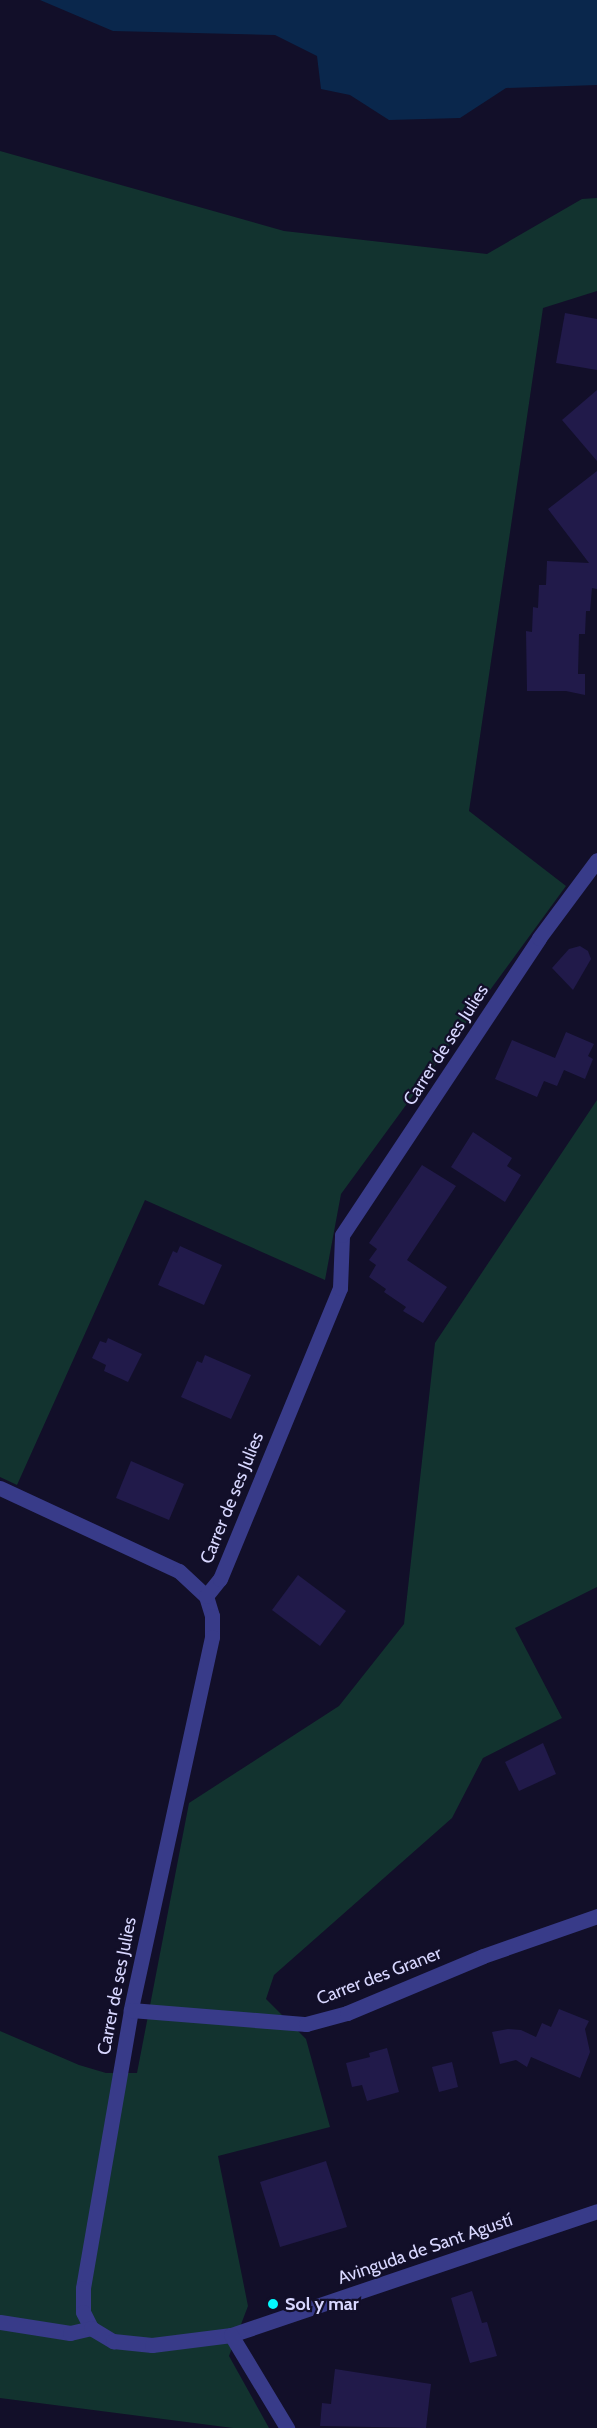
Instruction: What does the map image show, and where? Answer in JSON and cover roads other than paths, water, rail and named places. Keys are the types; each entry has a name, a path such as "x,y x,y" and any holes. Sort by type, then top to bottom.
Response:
{"street":[{"name":"Carrer de ses Julies","path":"91,2328 83,2312 83,2288 131,2010 212,1637 212,1616 206,1596 220,1579 340,1288 342,1235 539,938 597,860"},
{"path":"0,1488 179,1571 206,1596"},
{"name":"Carrer des Graner","path":"131,2010 306,2024 347,2013 483,1956 597,1916"},
{"name":"Avinguda de Sant Agustí","path":"91,2328 113,2341 152,2345 231,2335 597,2211"},
{"path":"0,2322 70,2333 91,2328"},
{"path":"231,2335 287,2428"}],"water":[{"path":"40,0 597,0 597,85 506,88 460,118 389,120 350,95 321,89 317,56 275,35 113,31"}],"place":[{"name":"Sol y mar","path":"273,2304"}]}
